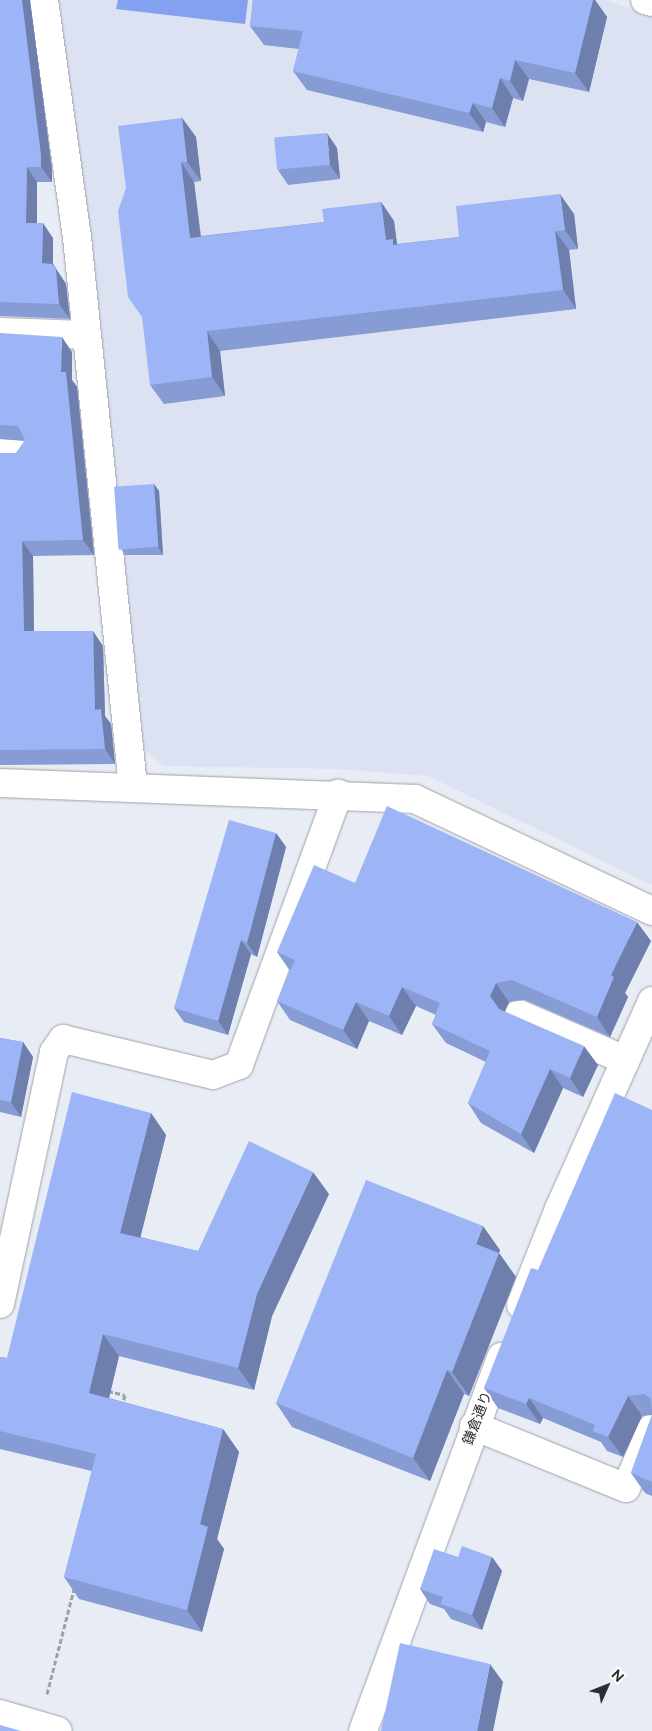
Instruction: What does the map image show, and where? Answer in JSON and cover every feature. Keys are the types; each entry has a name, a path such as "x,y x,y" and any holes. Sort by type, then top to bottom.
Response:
{"street":[{"path":"44,0 86,335 132,786"},
{"path":"645,0 652,2"},
{"path":"0,332 86,335"},
{"path":"0,783 132,786 415,799 652,911"},
{"path":"0,1304 54,1052 63,1038 212,1075 240,1065 338,794"},
{"name":"鎌倉通り","path":"363,1731 474,1426 511,1331 625,1060 652,1001"},
{"path":"520,1014 625,1060"},
{"path":"474,1426 626,1488 652,1428"},
{"path":"0,1714 48,1728"}],"path":[{"path":"96,1389 125,1395 120,1414"},
{"path":"48,1728 75,1584"}],"shaded area":[{"path":"54,0 606,0 652,16 652,885 428,776 339,769 163,766 144,749 105,383"}],"water":[{"path":"118,0 248,0 245,24 116,9"}],"building":[{"path":"0,0 22,0 41,155 41,167 27,167 26,223 43,223 42,263 52,264 56,269 59,304 0,302"},
{"path":"253,0 593,0 575,73 515,60 510,81 500,78 492,108 473,103 469,113 293,71 303,31 250,26"},
{"path":"182,118 187,162 181,162 190,238 324,222 322,209 381,202 386,240 393,239 393,245 459,237 456,206 560,194 565,230 555,231 563,290 207,331 212,377 150,385 142,317 128,297 118,211 126,188 118,126"},
{"path":"327,133 330,165 277,169 274,138"},
{"path":"0,333 62,337 61,372 66,372 83,540 22,541 24,631 93,631 95,710 101,709 105,749 0,750 0,453 16,453 25,440 18,426 0,425"},
{"path":"154,484 158,547 118,550 114,487"},
{"path":"387,806 637,922 611,975 614,977 597,1017 512,980 496,983 490,996 499,1009 584,1046 570,1078 550,1069 521,1134 468,1103 490,1051 432,1024 440,1003 402,987 389,1016 356,1002 343,1030 277,1001 295,960 277,952 314,865 355,883"},
{"path":"229,820 276,833 247,943 241,940 218,1021 174,1008"},
{"path":"0,1038 23,1042 11,1102 0,1100"},
{"path":"72,1092 151,1113 120,1233 198,1251 249,1141 313,1172 257,1294 238,1368 103,1334 89,1393 223,1429 200,1524 208,1527 187,1610 64,1577 96,1454 0,1431 0,1357 7,1358"},
{"path":"615,1093 652,1110 652,1410 651,1399 645,1394 628,1396 608,1437 593,1431 595,1425 529,1398 526,1404 484,1388 531,1268 538,1270"},
{"path":"366,1180 483,1226 476,1244 499,1253 452,1372 447,1370 413,1458 276,1403"},
{"path":"652,1415 652,1482 631,1473"},
{"path":"462,1546 492,1557 472,1615 441,1604 443,1597 420,1589 434,1549 458,1557"},
{"path":"400,1643 490,1664 477,1731 381,1731"},
{"path":"0,1725 21,1731 0,1731"}]}
